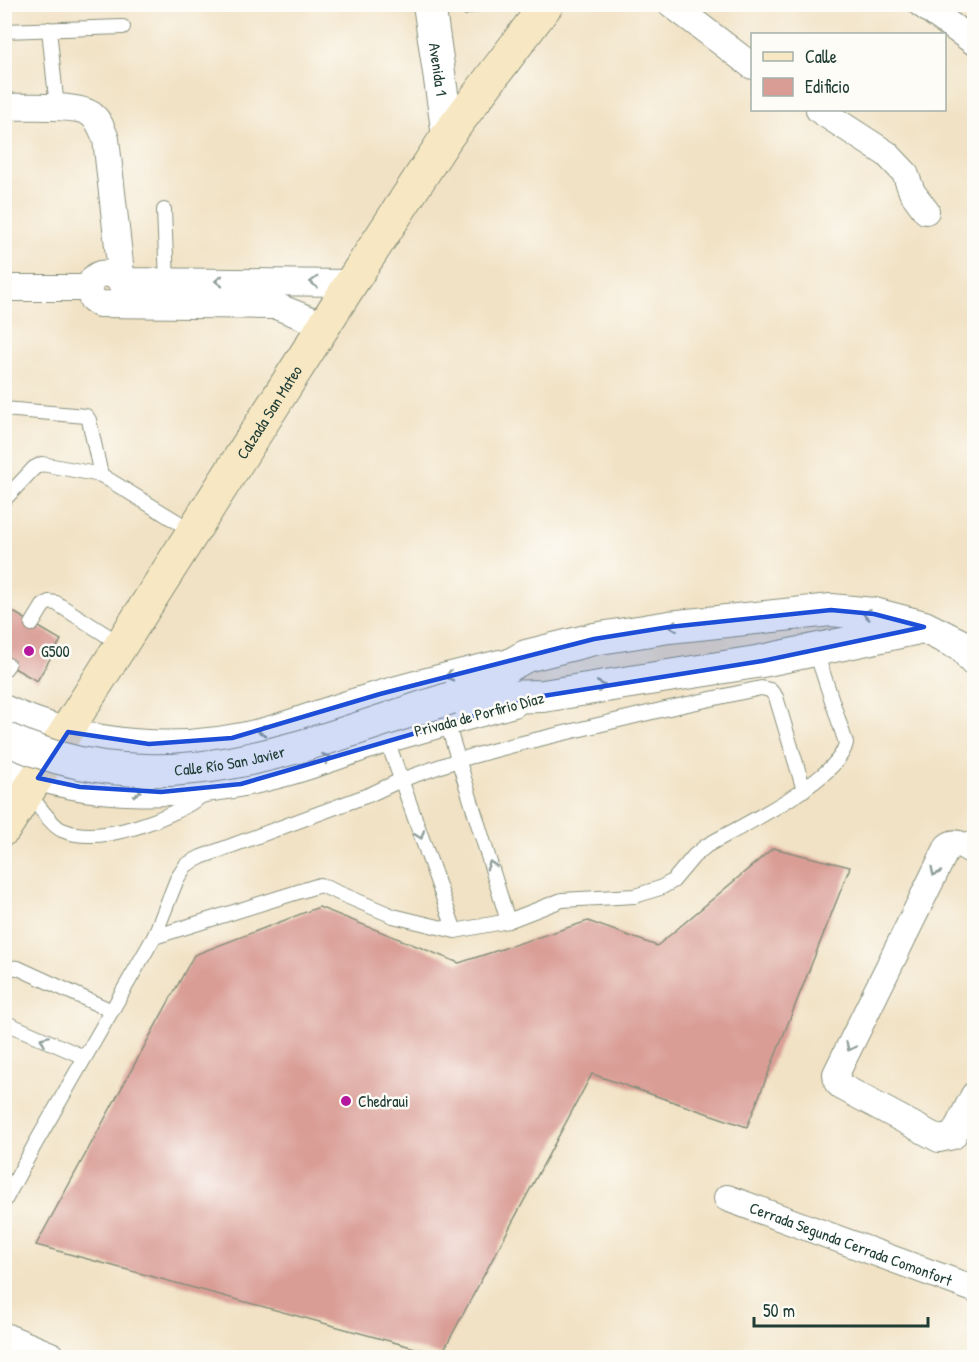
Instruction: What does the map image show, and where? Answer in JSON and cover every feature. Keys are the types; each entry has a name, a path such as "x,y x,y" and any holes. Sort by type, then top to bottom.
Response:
{"main road":[{"name":"Calzada San Mateo","path":"4,829 68,732 324,325 448,135 547,4"}],"street":[{"name":"Avenida 1","path":"429,4 448,135"},
{"path":"671,4 751,64"},
{"path":"921,4 975,42"},
{"path":"4,107 73,107 91,113 100,123 106,139 123,292"},
{"path":"821,111 887,154 905,173 912,192 927,211"},
{"path":"4,288 89,288 93,299 99,304 123,292 167,280 351,283"},
{"path":"123,292 276,306 324,325"},
{"path":"4,751 13,746 18,738 8,719 29,719 68,732 114,741 149,744 232,738 270,729 380,694 594,639 669,627 831,610 874,614 924,627 964,647 975,660"},
{"path":"759,617 773,627 776,637 775,647 762,661"},
{"name":"Privada de Porfirio Díaz","path":"33,785 161,792 241,784 280,775 387,740 449,710 762,661 924,627"},
{"name":"Calle Río San Javier","path":"8,719 55,758 126,770 212,767 255,759 449,710 492,687 526,656"},
{"name":"Calle Río San Javier","path":"492,687 543,696"},
{"path":"105,789 95,772 94,761 98,753 114,741"},
{"path":"4,765 33,785"},
{"path":"975,852 957,843 948,846 836,1074 837,1082 842,1087 939,1139 953,1136 975,1095"},
{"name":"Cerrada Segunda Cerrada Comonfort","path":"727,1198 975,1289"},
{"path":"4,1339 50,1358"}],"lane":[{"path":"4,31 123,27"},
{"path":"50,29 57,108"},
{"path":"164,210 167,280"},
{"path":"4,409 86,416 89,420 101,475"},
{"path":"4,500 34,468 42,465 101,475 194,532"},
{"path":"32,624 43,606 49,602 56,603 122,645"},
{"path":"154,937 320,885 393,916 454,931 508,921 562,900 635,896 660,888 673,881 694,856 706,846 804,790 841,758 846,743 815,649"},
{"path":"4,1202 84,1057 154,937 177,879 186,865 201,857 458,760 514,744 761,688 770,690 777,697 804,790"},
{"path":"449,710 458,760 508,921"},
{"path":"387,740 454,931"},
{"path":"33,785 59,830 84,836 124,831 187,807 213,788"},
{"path":"4,967 18,968 112,1011"},
{"path":"4,1022 84,1057"}],"highlighted area":[{"path":"831,610 874,614 924,627 762,661 543,696 241,784 161,792 80,787 38,778 68,732 149,744 232,738 380,694 594,639 669,627"}],"building":[{"path":"462,4 484,4 479,11 465,15"},
{"name":"G500","path":"10,610 61,640 37,681 5,663 5,620"},
{"name":"Chedraui","path":"773,848 850,867 747,1127 592,1074 441,1355 36,1245 194,955 319,907 459,963 588,921 657,946"}],"place":[{"name":"G500","path":"29,651"},
{"name":"Chedraui","path":"346,1101"}]}
